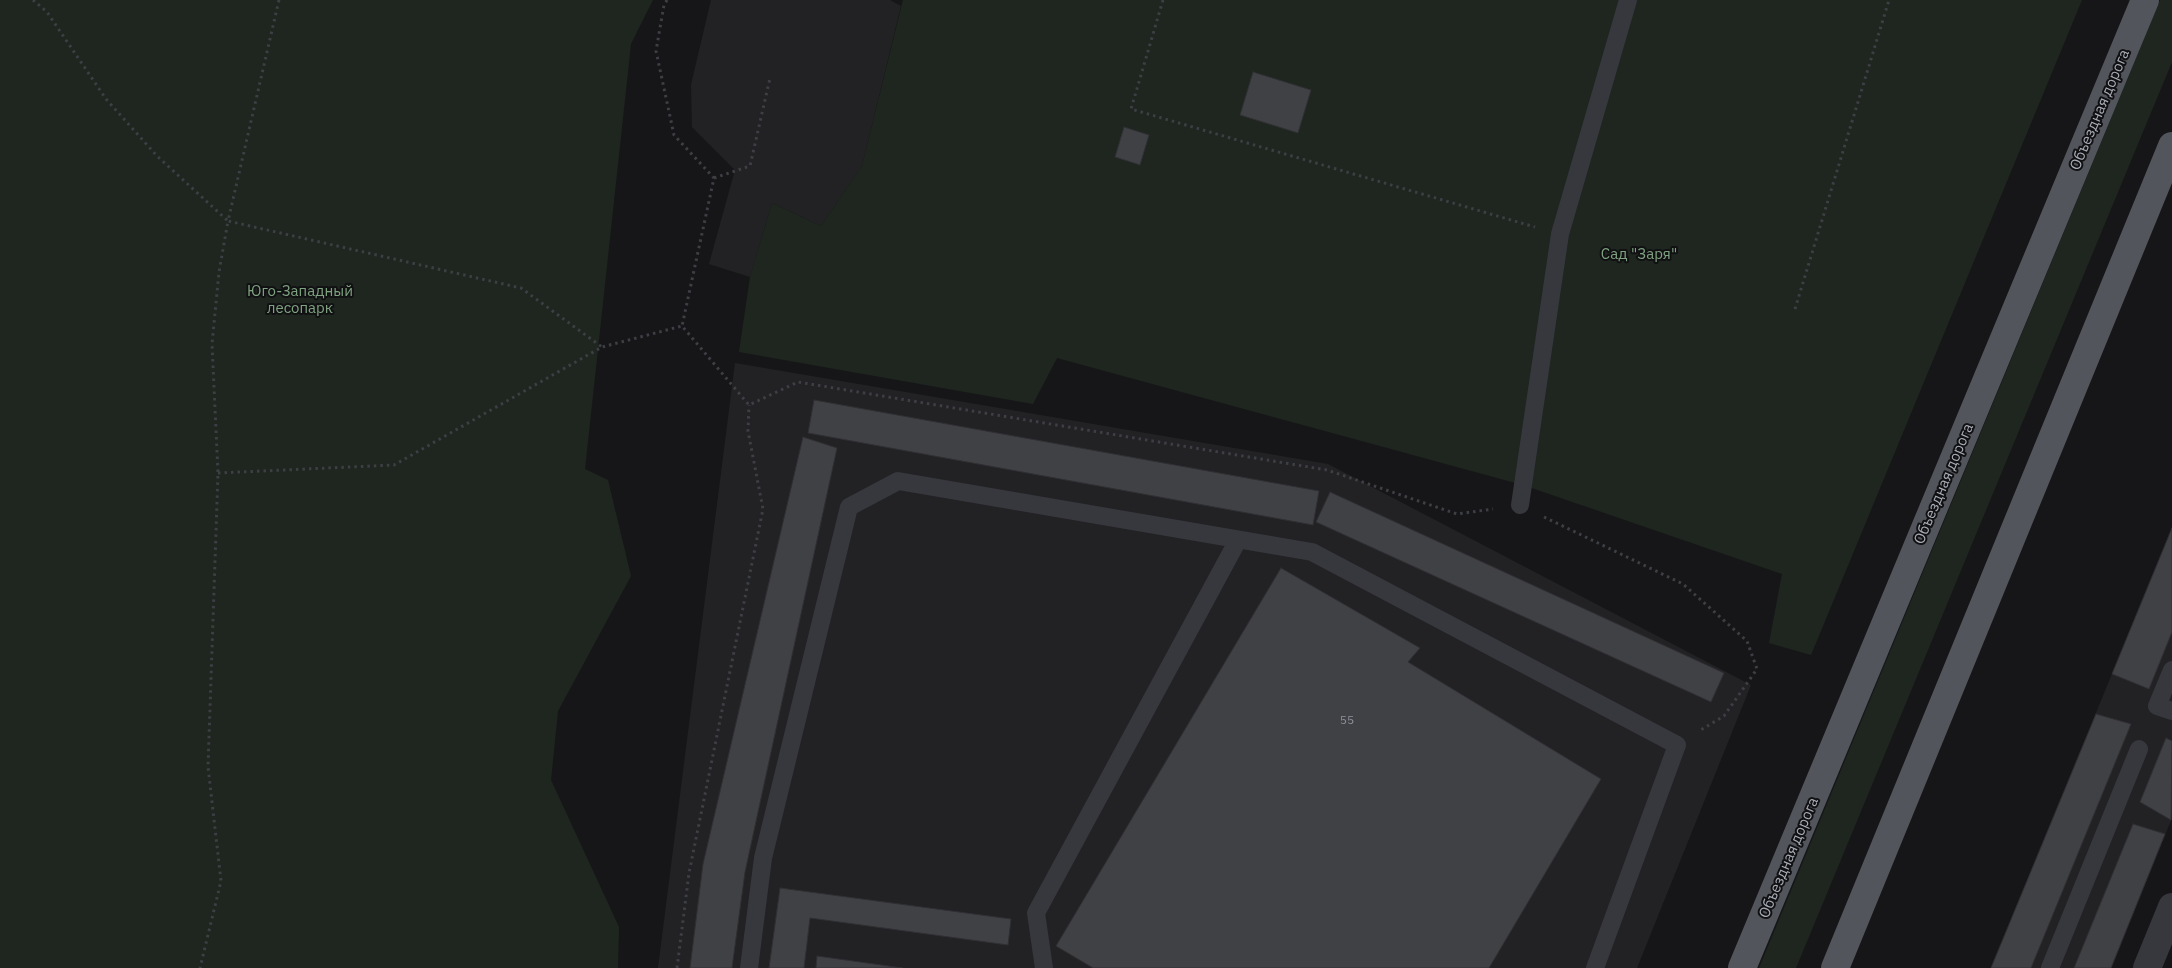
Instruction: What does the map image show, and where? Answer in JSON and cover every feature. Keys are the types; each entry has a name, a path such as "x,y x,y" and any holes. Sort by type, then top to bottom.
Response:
{"main road":[{"name":"Объездная дорога","path":"1742,968 2145,0"},
{"path":"1835,968 2172,146"}],"street":[{"path":"2147,968 2172,907"}],"lane":[{"path":"1520,505 1560,234 1628,0"},
{"path":"749,968 763,858 850,507 898,481 1312,552 1677,744 1595,968"},
{"path":"1044,968 1036,913 1238,540"},
{"path":"2172,670 2157,706 2172,711"},
{"path":"2050,968 2140,749"}],"path":[{"path":"33,0 47,12 106,99 157,156 228,221 521,288 602,347"},
{"path":"200,968 221,880 208,767 218,473 212,344 219,272 228,221 279,0"},
{"path":"667,0 664,5 656,51 674,135 714,178"},
{"path":"1163,0 1131,109 1560,234"},
{"path":"1795,309 1889,0"},
{"path":"714,178 750,166 770,78"},
{"path":"682,326 714,178"},
{"path":"218,473 394,465 602,347 682,326"},
{"path":"677,968 689,873 763,509 748,431 749,405 682,326"},
{"path":"749,405 798,382 1327,470 1456,514 1520,505 1683,584 1747,641 1757,669 1724,716 1677,744"}],"shaded area":[{"path":"711,0 890,0 901,6 862,166 821,226 772,203 750,277 709,264 735,170 692,127 691,85"},
{"path":"735,363 1328,464 1751,685 1637,968 658,968"},
{"path":"2172,528 2172,818 2111,968 1991,968"}],"green space":[{"name":"Юго-Западный лесопарк","path":"0,0 653,0 631,44 585,469 608,480 631,576 558,711 551,780 619,927 618,968 0,968"},
{"name":"Сад \"Заря\"","path":"903,0 2082,0 1811,655 1769,643 1782,574 1523,485 1057,358 1033,404 739,352 750,277 772,203 821,226 862,166"},
{"path":"2160,0 2172,0 2172,62 1796,968 1759,968"}],"building":[{"path":"1253,72 1311,90 1298,133 1240,115"},
{"path":"1124,127 1149,135 1140,165 1115,157"},
{"path":"814,400 1319,491 1313,525 808,433"},
{"path":"803,437 837,448 745,872 732,968 690,968 703,864"},
{"path":"1330,492 1724,673 1711,702 1316,522"},
{"path":"2172,528 2172,632 2149,689 2112,674"},
{"path":"1281,568 1420,648 1408,662 1601,779 1489,968 1093,968 1056,946"},
{"path":"2096,714 2131,724 2031,968 1991,968"},
{"path":"2166,738 2172,741 2171,820 2140,802"},
{"path":"2133,824 2165,834 2111,968 2074,968"},
{"path":"780,888 1011,919 1008,945 810,918 804,968 769,968"},
{"path":"817,956 903,968 816,968"}]}
